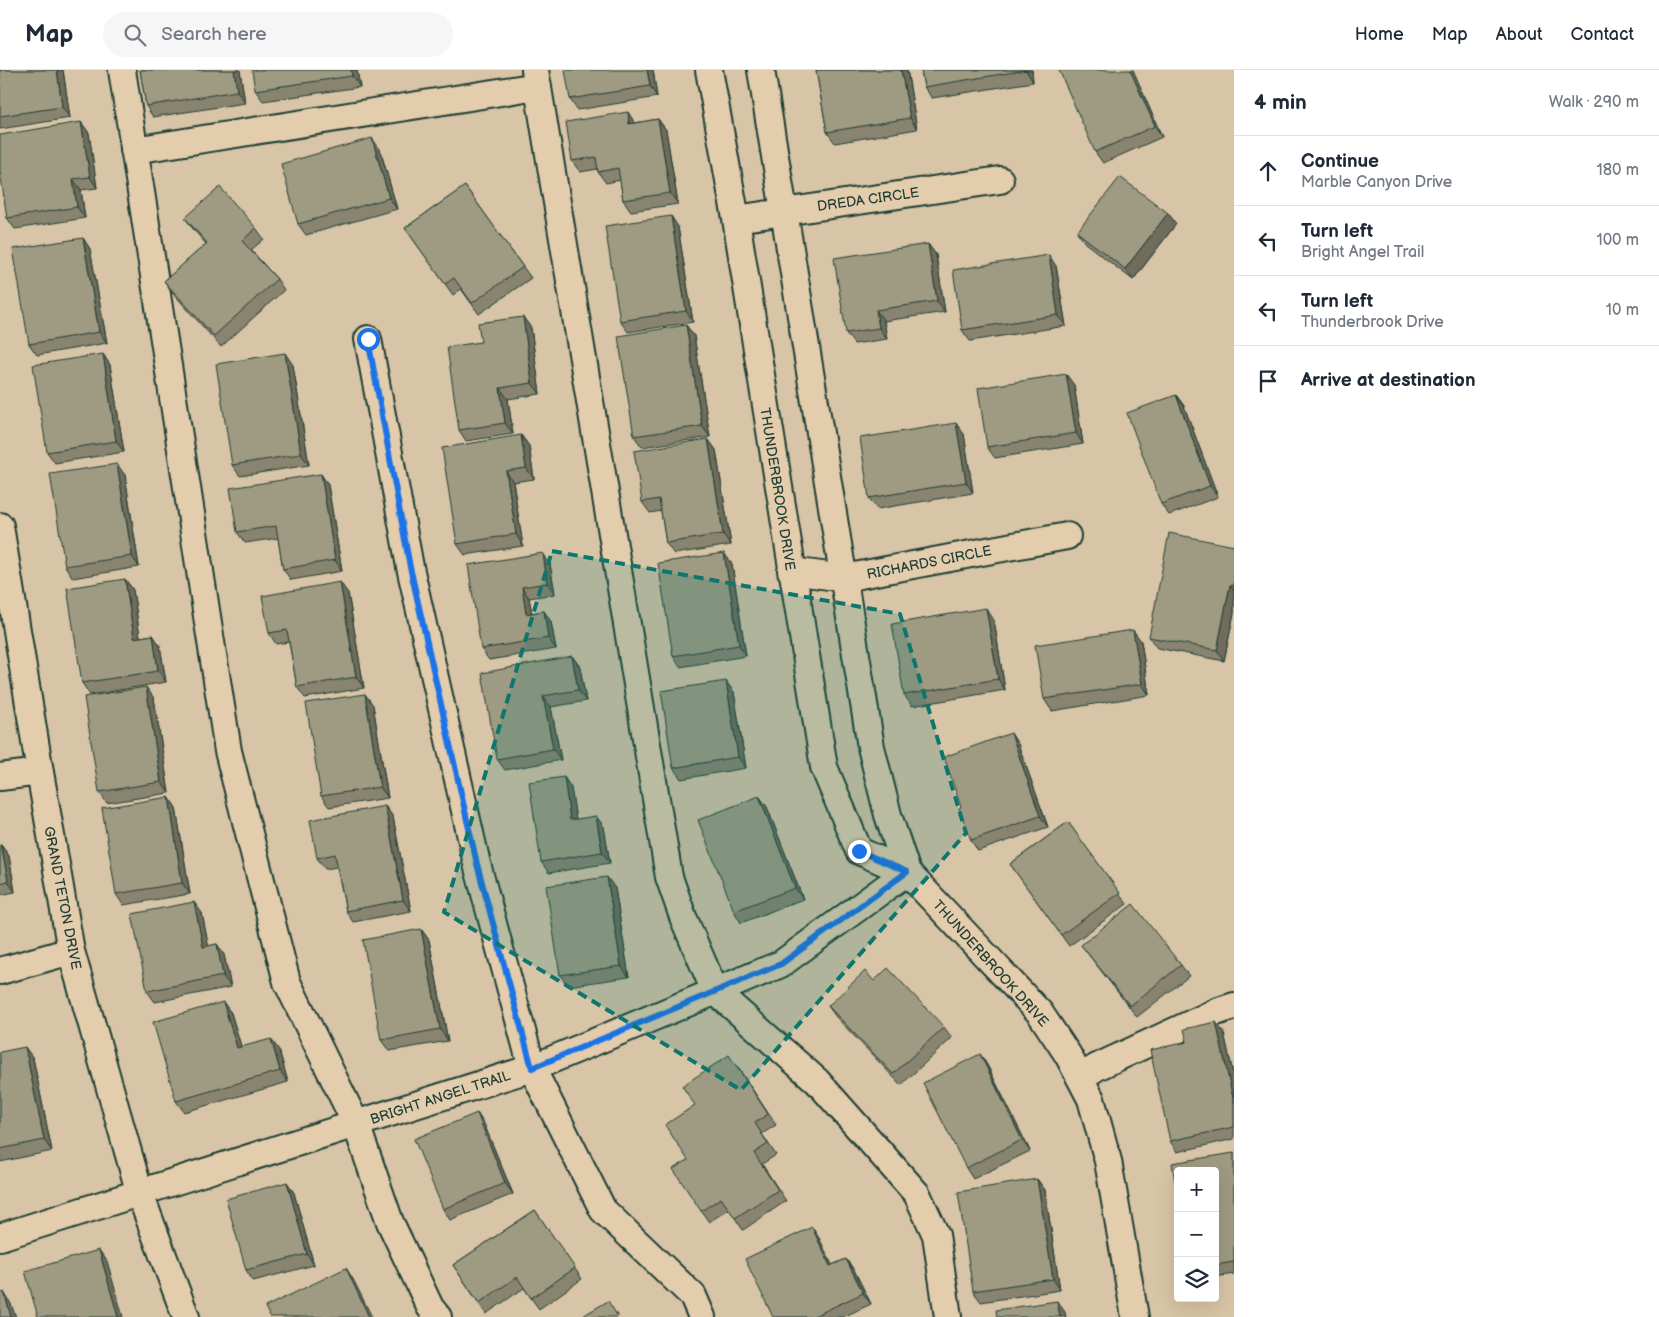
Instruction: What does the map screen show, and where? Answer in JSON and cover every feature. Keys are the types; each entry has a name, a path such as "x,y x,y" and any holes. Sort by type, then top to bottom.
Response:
{"street":[{"path":"122,70 228,750 287,982 356,1124 390,1222 430,1307 438,1317"},
{"name":"THUNDERBROOK DRIVE","path":"709,70 736,219 791,571 824,766 859,851 907,872 1040,1013 1068,1054 1091,1099 1108,1161 1134,1317"},
{"name":"THUNDERBROOK DRIVE","path":"761,70 871,747 888,815 907,872"},
{"path":"134,150 536,78 670,877 683,917 714,991 817,1081 917,1194 936,1234 948,1317"},
{"name":"DREDA CIRCLE","path":"736,219 1000,180"},
{"path":"368,339 412,577 477,864 532,1068 603,1210 693,1296 702,1317"},
{"name":"GRAND TETON DRIVE","path":"0,526 3,567 71,951 140,1194 186,1317"},
{"name":"RICHARDS CIRCLE","path":"791,571 844,578 1067,536"},
{"path":"0,777 40,772"},
{"name":"BRIGHT ANGEL TRAIL","path":"0,1237 532,1068 781,964 907,872"},
{"path":"0,971 71,951"},
{"path":"1080,1078 1106,1063 1216,1012 1234,1006"}],"highlighted area":[{"path":"552,551 900,614 966,833 741,1090 444,912"}],"building":[{"path":"0,70 57,70 62,107 0,116"},
{"path":"140,70 234,70 237,91 146,106"},
{"path":"252,70 351,70 352,76 255,90"},
{"path":"565,70 647,70 650,86 570,99"},
{"path":"816,70 901,70 910,118 827,132"},
{"path":"921,70 1026,70 924,87"},
{"path":"1059,70 1130,70 1155,126 1095,152"},
{"path":"628,112 629,124 658,119 670,193 623,200 618,168 598,172 596,157 572,161 566,122"},
{"path":"81,122 90,177 73,179 77,207 7,218 0,171 0,135"},
{"path":"372,138 389,198 298,224 281,164"},
{"path":"1120,177 1168,213 1125,269 1077,232"},
{"path":"465,186 523,267 472,303 454,278 445,284 405,228"},
{"path":"220,187 256,228 242,241 277,279 214,336 164,281 207,243 185,218"},
{"path":"671,216 686,311 620,321 605,226"},
{"path":"83,238 99,332 29,344 13,249"},
{"path":"928,244 937,301 876,310 879,328 846,333 834,258"},
{"path":"1049,255 1058,315 962,330 953,270"},
{"path":"523,317 532,383 500,388 505,423 459,430 447,347 481,342 478,323"},
{"path":"686,325 702,426 634,436 618,336"},
{"path":"285,353 301,454 232,465 216,364"},
{"path":"103,354 116,441 47,452 33,365"},
{"path":"1066,374 1076,433 987,447 978,388"},
{"path":"1176,395 1210,486 1161,504 1127,413"},
{"path":"956,423 966,482 869,498 860,438"},
{"path":"521,435 526,468 506,471 516,534 457,544 442,448"},
{"path":"708,439 723,534 666,543 659,499 642,502 634,451"},
{"path":"117,464 132,556 65,566 50,474"},
{"path":"321,474 335,560 283,569 276,526 237,532 230,488"},
{"path":"1169,533 1234,546 1234,586 1230,585 1217,650 1149,637"},
{"path":"543,553 547,583 522,587 526,614 544,611 548,638 481,649 468,565"},
{"path":"724,553 739,645 673,656 658,563"},
{"path":"125,579 134,638 153,635 158,671 82,683 67,588"},
{"path":"340,582 356,677 297,687 287,630 269,633 262,596"},
{"path":"986,608 998,679 904,695 892,624"},
{"path":"1133,630 1142,684 1044,699 1035,645"},
{"path":"572,656 578,690 543,696 553,749 497,759 482,673"},
{"path":"726,681 738,757 673,768 661,691"},
{"path":"146,687 161,782 99,792 84,697"},
{"path":"365,694 380,787 321,796 306,703"},
{"path":"1011,733 1040,816 971,840 959,808 961,807 944,757"},
{"path":"564,777 570,820 596,816 602,852 541,862 529,782"},
{"path":"759,796 795,888 734,911 698,820"},
{"path":"169,797 182,883 116,894 102,808"},
{"path":"385,806 403,900 346,911 335,854 317,858 310,820"},
{"path":"1068,822 1120,893 1061,935 1010,864"},
{"path":"0,845 8,881 0,883"},
{"path":"607,877 621,966 560,975 546,886"},
{"path":"194,902 203,947 217,944 223,976 147,991 132,914"},
{"path":"1133,904 1181,965 1130,1006 1081,945"},
{"path":"421,929 440,1029 381,1040 363,940"},
{"path":"888,968 944,1027 893,1074 828,1006 865,971 874,981"},
{"path":"223,1002 237,1048 271,1039 280,1071 176,1101 153,1022"},
{"path":"1216,1022 1234,1103 1234,1127 1170,1141 1150,1050 1187,1042 1184,1029"},
{"path":"25,1047 44,1140 0,1149 0,1052"},
{"path":"980,1054 1022,1140 966,1168 923,1083"},
{"path":"729,1055 768,1114 755,1123 768,1144 754,1153 778,1190 735,1218 721,1198 701,1211 673,1169 688,1160 665,1125 695,1105 682,1086"},
{"path":"477,1113 505,1183 443,1209 414,1139"},
{"path":"1234,1153 1234,1262 1219,1264 1219,1167 1174,1167 1174,1176 1172,1163"},
{"path":"1037,1179 1053,1279 973,1291 958,1192"},
{"path":"287,1182 307,1254 246,1270 226,1199"},
{"path":"535,1210 575,1268 531,1298 517,1277 479,1303 453,1265"},
{"path":"812,1227 830,1266 846,1259 863,1293 812,1317 773,1317 745,1259"},
{"path":"99,1250 118,1317 38,1317 25,1271"},
{"path":"346,1268 369,1317 270,1317 265,1307"},
{"path":"4,1292 11,1317 0,1317 0,1294"},
{"path":"608,1301 618,1317 581,1317"},
{"path":"1057,1301 1060,1317 997,1317 996,1310"}],"route":[{"path":"368,339 410,567 477,864 532,1068 781,964 907,872 859,851"}]}
